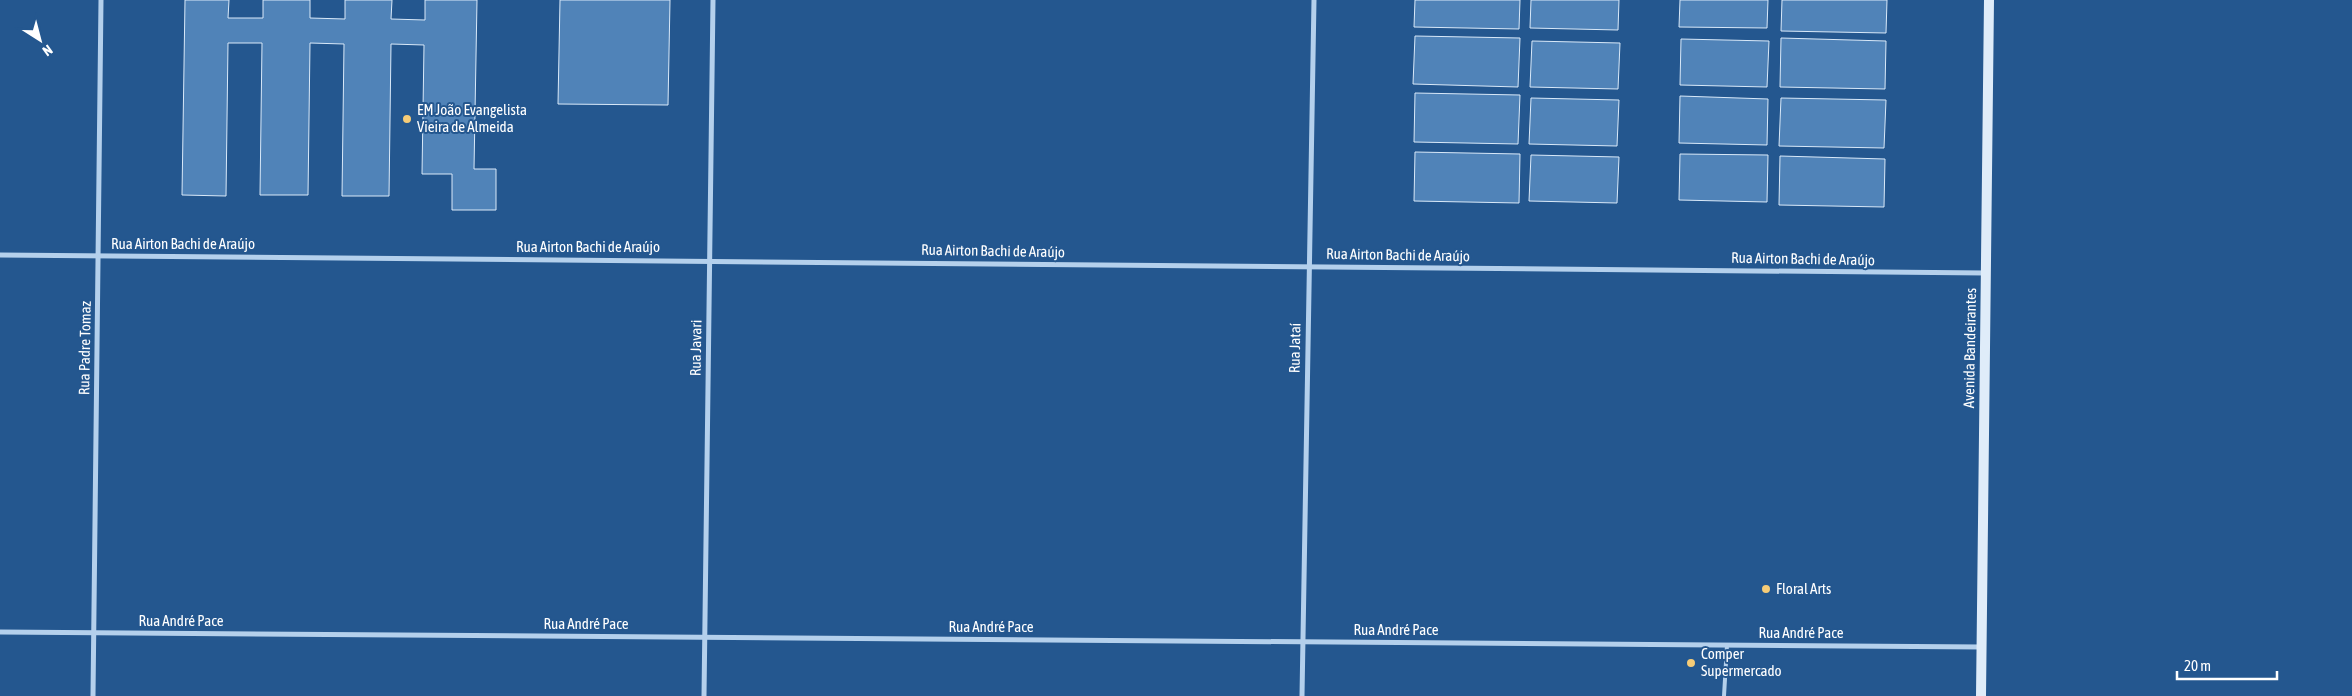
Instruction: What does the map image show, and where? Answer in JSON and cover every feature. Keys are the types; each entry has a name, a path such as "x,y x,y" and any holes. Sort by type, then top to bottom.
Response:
{"main road":[{"name":"Avenida Bandeirantes","path":"1981,696 1988,0"}],"street":[{"name":"Rua Padre Tomaz","path":"93,696 101,0"},
{"name":"Rua Javari","path":"704,696 713,0"},
{"name":"Rua Jataí","path":"1302,696 1314,0"},
{"name":"Rua Airton Bachi de Araújo","path":"0,255 1986,273"},
{"name":"Rua André Pace","path":"0,632 1982,647"}],"lane":[{"path":"1724,696 1727,645"}],"building":[{"path":"185,0 229,0 228,18 263,18 263,0 310,0 310,18 345,19 345,0 392,0 391,19 425,20 425,0 477,0 474,169 496,169 496,210 452,210 452,174 422,174 424,45 391,44 389,196 342,196 344,44 310,43 308,195 260,195 262,43 228,43 226,196 182,195"},
{"path":"560,0 670,0 668,105 558,104"},
{"path":"1415,0 1520,0 1519,29 1414,27"},
{"path":"1531,0 1619,0 1618,30 1530,28"},
{"path":"1680,0 1768,0 1767,28 1679,27"},
{"path":"1782,0 1887,0 1886,33 1781,31"},
{"path":"1415,36 1520,38 1518,87 1413,84"},
{"path":"1781,38 1886,41 1885,89 1780,87"},
{"path":"1681,39 1769,41 1767,87 1680,85"},
{"path":"1532,41 1620,43 1618,89 1530,87"},
{"path":"1415,93 1520,95 1518,144 1414,142"},
{"path":"1680,96 1768,99 1767,145 1679,143"},
{"path":"1531,98 1619,100 1617,146 1529,144"},
{"path":"1781,98 1886,100 1884,148 1779,146"},
{"path":"1415,152 1520,154 1519,203 1414,201"},
{"path":"1680,154 1768,155 1767,202 1679,200"},
{"path":"1531,155 1619,157 1617,203 1529,201"},
{"path":"1780,156 1885,159 1884,207 1779,205"}],"place":[{"name":"EM João Evangelista Vieira de Almeida","path":"407,119"},
{"name":"Floral Arts","path":"1766,589"},
{"name":"Comper Supermercado","path":"1691,663"}]}
